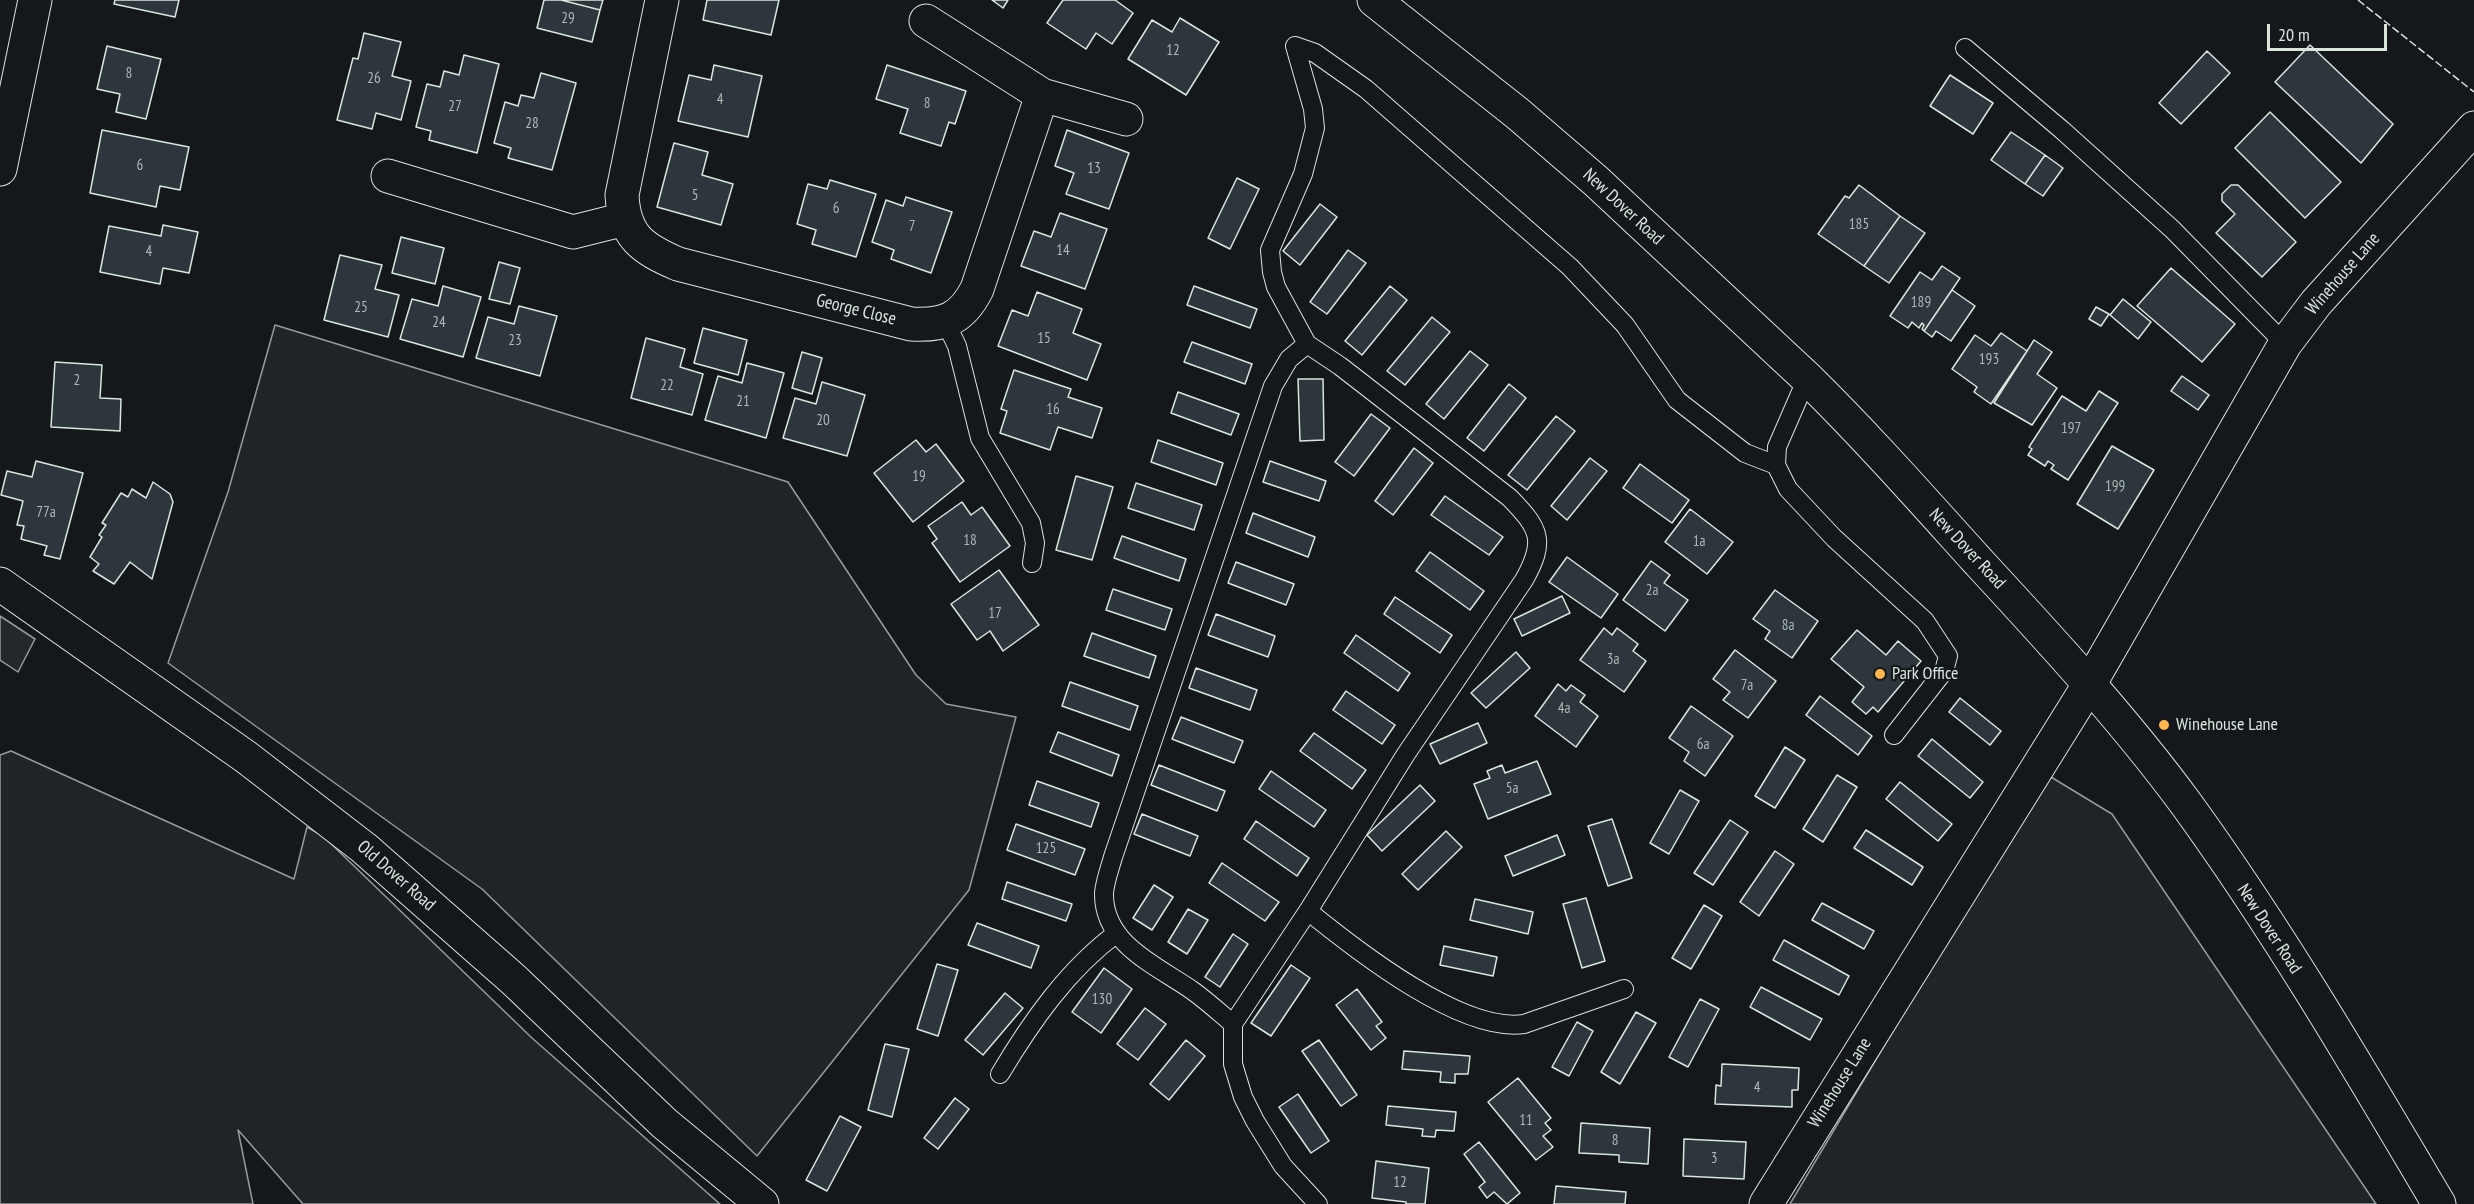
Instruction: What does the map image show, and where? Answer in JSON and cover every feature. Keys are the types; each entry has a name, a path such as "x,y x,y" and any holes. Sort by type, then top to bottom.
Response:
{"street":[{"path":"0,169 35,0"},
{"path":"388,176 573,232 625,219 622,195 662,0"},
{"name":"New Dover Road","path":"1374,0 1517,113 1596,181 1807,378 1992,576 2089,685 2193,814 2273,934 2439,1204"},
{"path":"926,21 1042,95 1126,119"},
{"name":"George Close","path":"625,219 630,232 645,247 678,264 911,324 945,321 969,305 977,289 1042,95"},
{"name":"Winehouse Lane","path":"1766,1204 2089,685 2285,344 2316,303 2474,128"},
{"name":"Old Dover Road","path":"0,584 246,757 364,848 514,980 664,1123 762,1204"}],"lane":[{"path":"1318,1204 1288,1173 1255,1121 1240,1089 1233,1064 1233,1024 1308,911 1406,754 1524,580 1534,562 1539,545 1526,515 1510,498 1340,366 1307,344 1276,287 1270,261 1274,237 1303,174 1315,128 1313,109 1295,46 1315,54 1366,89 1569,267 1625,325 1677,400 1745,453 1776,465"},
{"path":"1965,48 2062,130 2172,230 2285,344"},
{"path":"945,321 957,346 980,438 1031,523 1035,543 1032,563"},
{"path":"1233,1024 1192,991 1146,962 1117,933 1106,910 1104,893 1113,857 1273,386 1289,359 1307,344"},
{"path":"1807,378 1777,447 1776,465 1788,489 1834,538 1925,621 1948,656 1944,671 1894,735"},
{"path":"1308,911 1422,992 1491,1023 1508,1026 1524,1024 1624,989"},
{"path":"1000,1074 1019,1043 1065,983 1096,949 1117,933"}],"shaded area":[{"path":"275,325 788,482 916,675 946,704 1016,717 969,890 757,1156 482,889 168,663 228,492"},
{"path":"0,616 35,639 18,672 0,660"},
{"path":"11,751 294,879 307,827 323,836 532,1038 720,1204 303,1204 238,1130 253,1204 0,1204 0,755"},
{"path":"2046,774 2112,814 2376,1204 1790,1204"}],"building":[{"path":"115,0 179,0 175,17 114,4"},
{"path":"544,0 561,0 600,10 592,42 537,28"},
{"path":"561,0 603,0 600,10"},
{"path":"707,0 779,0 771,35 703,20"},
{"path":"992,0 1008,0 1003,8"},
{"path":"1063,0 1115,0 1133,13 1112,44 1096,33 1086,49 1047,23"},
{"path":"1180,18 1219,42 1186,95 1128,59 1152,20 1172,32"},
{"path":"364,33 401,42 392,76 411,81 401,120 376,113 372,129 337,120 353,58 358,59"},
{"path":"2310,45 2393,124 2361,163 2275,82"},
{"path":"107,46 161,59 146,119 116,112 120,94 97,89"},
{"path":"2207,51 2230,73 2181,124 2159,103"},
{"path":"464,55 499,64 477,153 429,140 431,131 416,127 427,84 440,87 444,71 459,75"},
{"path":"714,65 762,76 748,137 678,121 689,75 711,80"},
{"path":"887,65 966,91 955,124 949,122 941,146 900,133 908,109 876,99"},
{"path":"541,73 576,83 552,170 508,158 511,148 494,143 505,102 518,106 521,95 534,98"},
{"path":"1950,75 1993,103 1973,134 1930,106"},
{"path":"2270,112 2341,182 2305,218 2235,148"},
{"path":"102,130 189,147 180,190 160,186 156,207 90,193"},
{"path":"1067,130 1129,153 1109,209 1066,194 1074,173 1055,166"},
{"path":"2011,132 2045,155 2025,184 1991,160"},
{"path":"674,143 708,152 702,175 733,184 721,225 657,207"},
{"path":"2045,155 2063,168 2043,196 2025,184"},
{"path":"1237,178 1259,189 1230,249 1208,238"},
{"path":"830,180 876,194 856,257 812,244 816,230 797,224 808,184 827,189"},
{"path":"1859,185 1900,216 1864,266 1818,234 1845,196 1849,198"},
{"path":"2231,185 2238,185 2296,242 2262,277 2216,233 2235,214 2222,201 2222,194"},
{"path":"906,197 952,212 931,273 891,259 894,250 872,242 886,200 903,206"},
{"path":"1320,204 1337,217 1300,265 1283,251"},
{"path":"1060,213 1107,229 1085,289 1021,266 1034,231 1051,237"},
{"path":"1900,216 1925,233 1889,283 1864,266"},
{"path":"163,225 198,232 189,273 163,268 160,284 100,272 109,226 161,236"},
{"path":"401,237 444,248 435,284 392,273"},
{"path":"1348,250 1366,263 1327,314 1310,302"},
{"path":"340,255 382,265 375,289 399,295 388,337 324,320"},
{"path":"499,262 520,268 510,304 489,299"},
{"path":"1942,266 1960,278 1924,331 1922,323 1919,328 1912,322 1908,328 1890,316 1920,272 1932,280"},
{"path":"2171,268 2235,324 2202,362 2137,306"},
{"path":"443,286 481,297 463,357 400,339 412,299 438,306"},
{"path":"1194,286 1257,309 1250,328 1187,305"},
{"path":"1390,286 1407,300 1362,355 1345,341"},
{"path":"1952,290 1975,306 1951,341 1936,331 1932,337 1924,331"},
{"path":"1037,292 1082,309 1073,333 1101,344 1087,380 998,346 1012,310 1028,316"},
{"path":"2123,299 2151,322 2138,339 2110,315"},
{"path":"519,306 557,316 540,376 476,358 488,317 514,324"},
{"path":"2096,307 2109,314 2101,326 2089,319"},
{"path":"1432,317 1450,332 1405,385 1387,371"},
{"path":"703,328 747,340 738,375 694,363"},
{"path":"2001,333 2027,351 1991,404 1974,392 1977,387 1952,369 1975,335 1991,346"},
{"path":"646,338 685,349 680,367 703,374 692,415 631,398"},
{"path":"2034,340 2052,352 2037,374 2057,388 2032,425 1994,403"},
{"path":"1192,342 1252,364 1245,384 1184,362"},
{"path":"1470,351 1488,365 1444,419 1426,404"},
{"path":"802,352 822,358 812,394 792,388"},
{"path":"55,362 102,365 100,398 121,399 120,431 51,427"},
{"path":"747,363 784,373 766,438 705,420 718,376 742,383"},
{"path":"1014,370 1071,389 1068,397 1102,408 1092,438 1058,427 1050,450 1000,433 1007,411 1001,409"},
{"path":"2182,376 2209,395 2198,410 2171,391"},
{"path":"1298,379 1323,379 1324,440 1300,441"},
{"path":"822,382 865,395 847,456 783,438 795,398 816,404"},
{"path":"1509,384 1526,398 1484,451 1467,438"},
{"path":"2099,391 2118,403 2068,480 2051,469 2054,465 2048,461 2045,466 2028,455 2032,449 2029,447 2062,396 2086,411"},
{"path":"1178,392 1239,414 1231,435 1171,413"},
{"path":"1371,414 1390,428 1354,476 1335,462"},
{"path":"1556,416 1575,431 1527,490 1508,475"},
{"path":"916,440 926,452 936,444 964,481 913,522 874,473"},
{"path":"1158,440 1223,463 1216,485 1151,462"},
{"path":"2112,446 2154,470 2118,529 2077,504"},
{"path":"1414,448 1433,463 1393,515 1375,501"},
{"path":"1590,458 1607,471 1567,520 1551,506"},
{"path":"36,461 83,473 60,559 44,555 47,546 21,539 24,526 17,525 23,501 1,495 7,471 32,477"},
{"path":"1270,461 1326,481 1319,501 1263,482"},
{"path":"1640,464 1689,500 1672,523 1623,488"},
{"path":"1076,476 1113,487 1092,560 1056,550"},
{"path":"153,482 170,494 173,502 152,579 130,562 114,584 93,571 99,564 90,557 102,537 99,535 106,525 102,523 121,493 128,497 132,489 146,498"},
{"path":"1136,483 1202,505 1194,530 1128,508"},
{"path":"1445,496 1503,537 1489,555 1431,515"},
{"path":"962,502 971,515 982,507 1010,546 960,582 932,543 937,539 928,526"},
{"path":"1690,509 1733,542 1707,574 1665,542"},
{"path":"1253,513 1315,537 1308,557 1246,533"},
{"path":"1122,536 1186,559 1179,581 1114,558"},
{"path":"1430,552 1484,591 1470,610 1416,571"},
{"path":"1567,557 1618,594 1601,618 1549,582"},
{"path":"1651,561 1670,575 1664,583 1688,600 1665,631 1623,600"},
{"path":"1236,562 1294,584 1286,605 1228,583"},
{"path":"999,570 1039,625 1003,651 990,631 977,640 951,604"},
{"path":"1113,589 1172,609 1165,630 1106,610"},
{"path":"1775,590 1818,621 1792,658 1765,639 1770,631 1753,619"},
{"path":"1562,596 1570,613 1522,636 1514,619"},
{"path":"1395,597 1452,635 1440,653 1384,614"},
{"path":"1216,614 1275,636 1268,657 1208,635"},
{"path":"1604,628 1612,635 1617,628 1638,644 1633,651 1646,661 1624,692 1580,660"},
{"name":"Park Office","path":"1857,630 1886,655 1898,641 1921,661 1878,712 1873,707 1866,714 1852,702 1864,687 1831,659"},
{"path":"1092,633 1156,656 1149,678 1084,656"},
{"path":"1356,635 1410,673 1398,691 1344,653"},
{"path":"1735,650 1776,681 1748,718 1723,700 1730,692 1713,679"},
{"path":"1516,652 1530,668 1486,708 1471,693"},
{"path":"1196,668 1257,690 1250,710 1189,688"},
{"path":"1070,682 1138,706 1130,730 1062,706"},
{"path":"1558,684 1566,691 1571,685 1585,695 1580,702 1598,716 1576,747 1535,716"},
{"path":"1346,691 1395,725 1382,744 1333,710"},
{"path":"1820,696 1872,736 1858,755 1806,715"},
{"path":"1960,698 2001,731 1990,745 1949,712"},
{"path":"1691,706 1733,736 1705,776 1684,761 1689,752 1669,738"},
{"path":"1181,717 1243,741 1234,763 1172,739"},
{"path":"1478,723 1487,743 1440,764 1430,744"},
{"path":"1058,732 1119,755 1112,776 1050,752"},
{"path":"1314,733 1366,770 1352,789 1300,751"},
{"path":"1932,739 1983,782 1970,798 1918,756"},
{"path":"1785,747 1805,760 1775,808 1755,796"},
{"path":"1537,761 1551,794 1488,819 1474,784 1490,778 1487,771 1502,765 1505,773"},
{"path":"1159,765 1225,791 1217,811 1151,785"},
{"path":"1271,771 1326,810 1314,827 1259,789"},
{"path":"1837,775 1857,787 1823,842 1803,829"},
{"path":"1037,781 1099,803 1091,827 1029,805"},
{"path":"1900,782 1952,824 1938,841 1886,799"},
{"path":"1420,785 1435,801 1382,851 1367,835"},
{"path":"1680,790 1699,801 1669,854 1650,843"},
{"path":"1142,814 1198,836 1190,856 1134,834"},
{"path":"1612,819 1632,878 1608,886 1588,826"},
{"path":"1730,820 1748,832 1713,885 1694,873"},
{"path":"1256,821 1309,858 1297,876 1244,839"},
{"path":"1016,824 1085,849 1075,875 1007,850"},
{"path":"1866,830 1923,867 1912,885 1854,848"},
{"path":"1446,831 1462,847 1418,890 1402,874"},
{"path":"1557,835 1565,855 1513,876 1505,856"},
{"path":"1775,851 1794,864 1759,916 1740,902"},
{"path":"1222,863 1279,902 1265,921 1209,883"},
{"path":"1007,882 1072,904 1066,921 1002,899"},
{"path":"1154,885 1173,897 1152,930 1133,918"},
{"path":"1586,898 1605,961 1582,968 1563,904"},
{"path":"1475,899 1533,912 1528,934 1470,920"},
{"path":"1822,903 1874,931 1864,949 1812,920"},
{"path":"1704,905 1722,916 1691,969 1672,958"},
{"path":"1188,909 1208,920 1187,954 1168,942"},
{"path":"977,923 1039,946 1031,968 968,945"},
{"path":"1233,934 1248,944 1220,987 1205,977"},
{"path":"1784,940 1849,976 1839,995 1773,960"},
{"path":"1444,946 1497,957 1493,976 1440,965"},
{"path":"937,964 958,970 938,1036 917,1029"},
{"path":"1291,965 1310,978 1271,1036 1251,1023"},
{"path":"1104,968 1132,989 1101,1033 1072,1012"},
{"path":"1761,987 1822,1019 1810,1040 1750,1007"},
{"path":"1357,989 1382,1022 1376,1026 1386,1038 1371,1050 1336,1005"},
{"path":"1005,993 1023,1008 983,1055 965,1040"},
{"path":"1700,999 1719,1009 1688,1067 1669,1057"},
{"path":"1145,1008 1166,1024 1138,1060 1117,1044"},
{"path":"1636,1012 1656,1023 1620,1084 1601,1072"},
{"path":"1577,1022 1593,1031 1569,1076 1552,1067"},
{"path":"1186,1040 1205,1056 1169,1100 1150,1084"},
{"path":"1319,1040 1357,1095 1341,1106 1302,1051"},
{"path":"885,1044 909,1049 892,1117 868,1110"},
{"path":"1404,1051 1470,1056 1468,1074 1455,1074 1455,1083 1440,1082 1441,1072 1402,1069"},
{"path":"1722,1064 1799,1068 1798,1090 1792,1090 1792,1107 1715,1104 1716,1085 1721,1086"},
{"path":"1518,1078 1551,1118 1545,1123 1551,1130 1543,1136 1553,1147 1536,1160 1488,1102"},
{"path":"1298,1094 1329,1141 1311,1153 1279,1107"},
{"path":"955,1098 969,1109 938,1149 924,1138"},
{"path":"1388,1106 1456,1112 1454,1131 1436,1130 1435,1137 1422,1136 1423,1129 1386,1125"},
{"path":"840,1116 861,1127 827,1191 806,1180"},
{"path":"1581,1123 1650,1128 1648,1164 1619,1162 1619,1155 1579,1153"},
{"path":"1684,1139 1746,1142 1744,1179 1683,1176"},
{"path":"1479,1142 1520,1193 1507,1204 1494,1192 1487,1198 1479,1187 1485,1182 1464,1154"},
{"path":"1376,1161 1429,1168 1425,1204 1406,1204 1406,1202 1372,1198"},
{"path":"1556,1186 1626,1192 1625,1204 1554,1204"}],"fence":[{"path":"2358,0 2474,92"}],"place":[{"name":"Park Office","path":"1880,674"},
{"name":"Winehouse Lane","path":"2164,725"}]}
